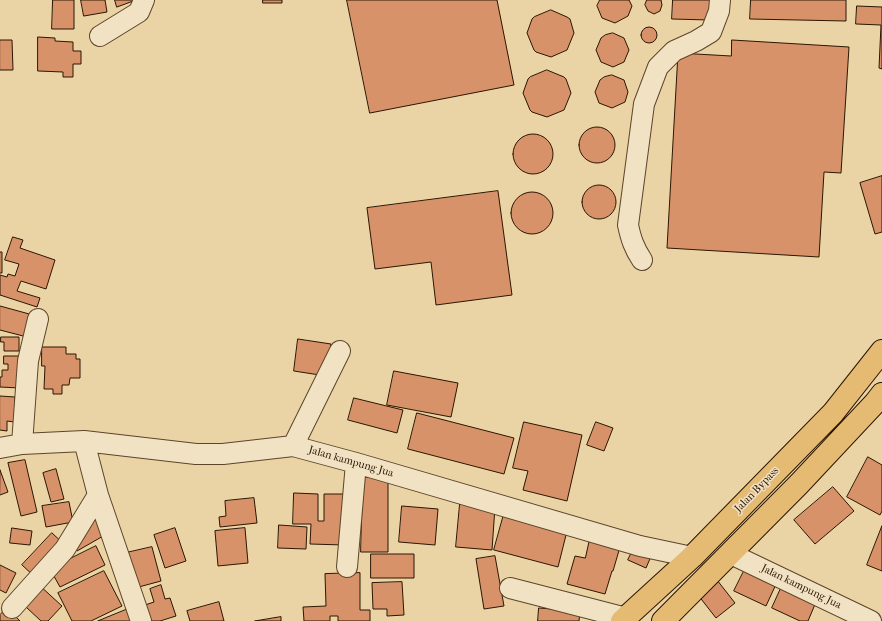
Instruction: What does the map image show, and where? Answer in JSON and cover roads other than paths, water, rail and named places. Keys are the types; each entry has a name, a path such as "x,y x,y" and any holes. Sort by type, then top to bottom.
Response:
{"highway":[{"name":"Jalan Bypass","path":"624,619 692,557 833,413 882,351"},
{"path":"666,620 805,478 882,394"}],"street":[{"path":"100,36 139,12 144,0"},
{"path":"642,260 636,251 628,225 644,104 658,67 674,51 711,32 719,11 720,0"},
{"path":"22,444 28,361 38,319"},
{"path":"293,446 340,351"},
{"path":"84,441 98,495 141,621"},
{"name":"Jalan kampung Jua","path":"0,448 22,444 84,441 196,454 223,454 293,446 640,546 692,557"},
{"path":"347,567 356,464"},
{"path":"12,608 65,549 98,495"},
{"name":"Jalan kampung Jua","path":"731,554 871,621"},
{"path":"510,588 624,619"}]}
